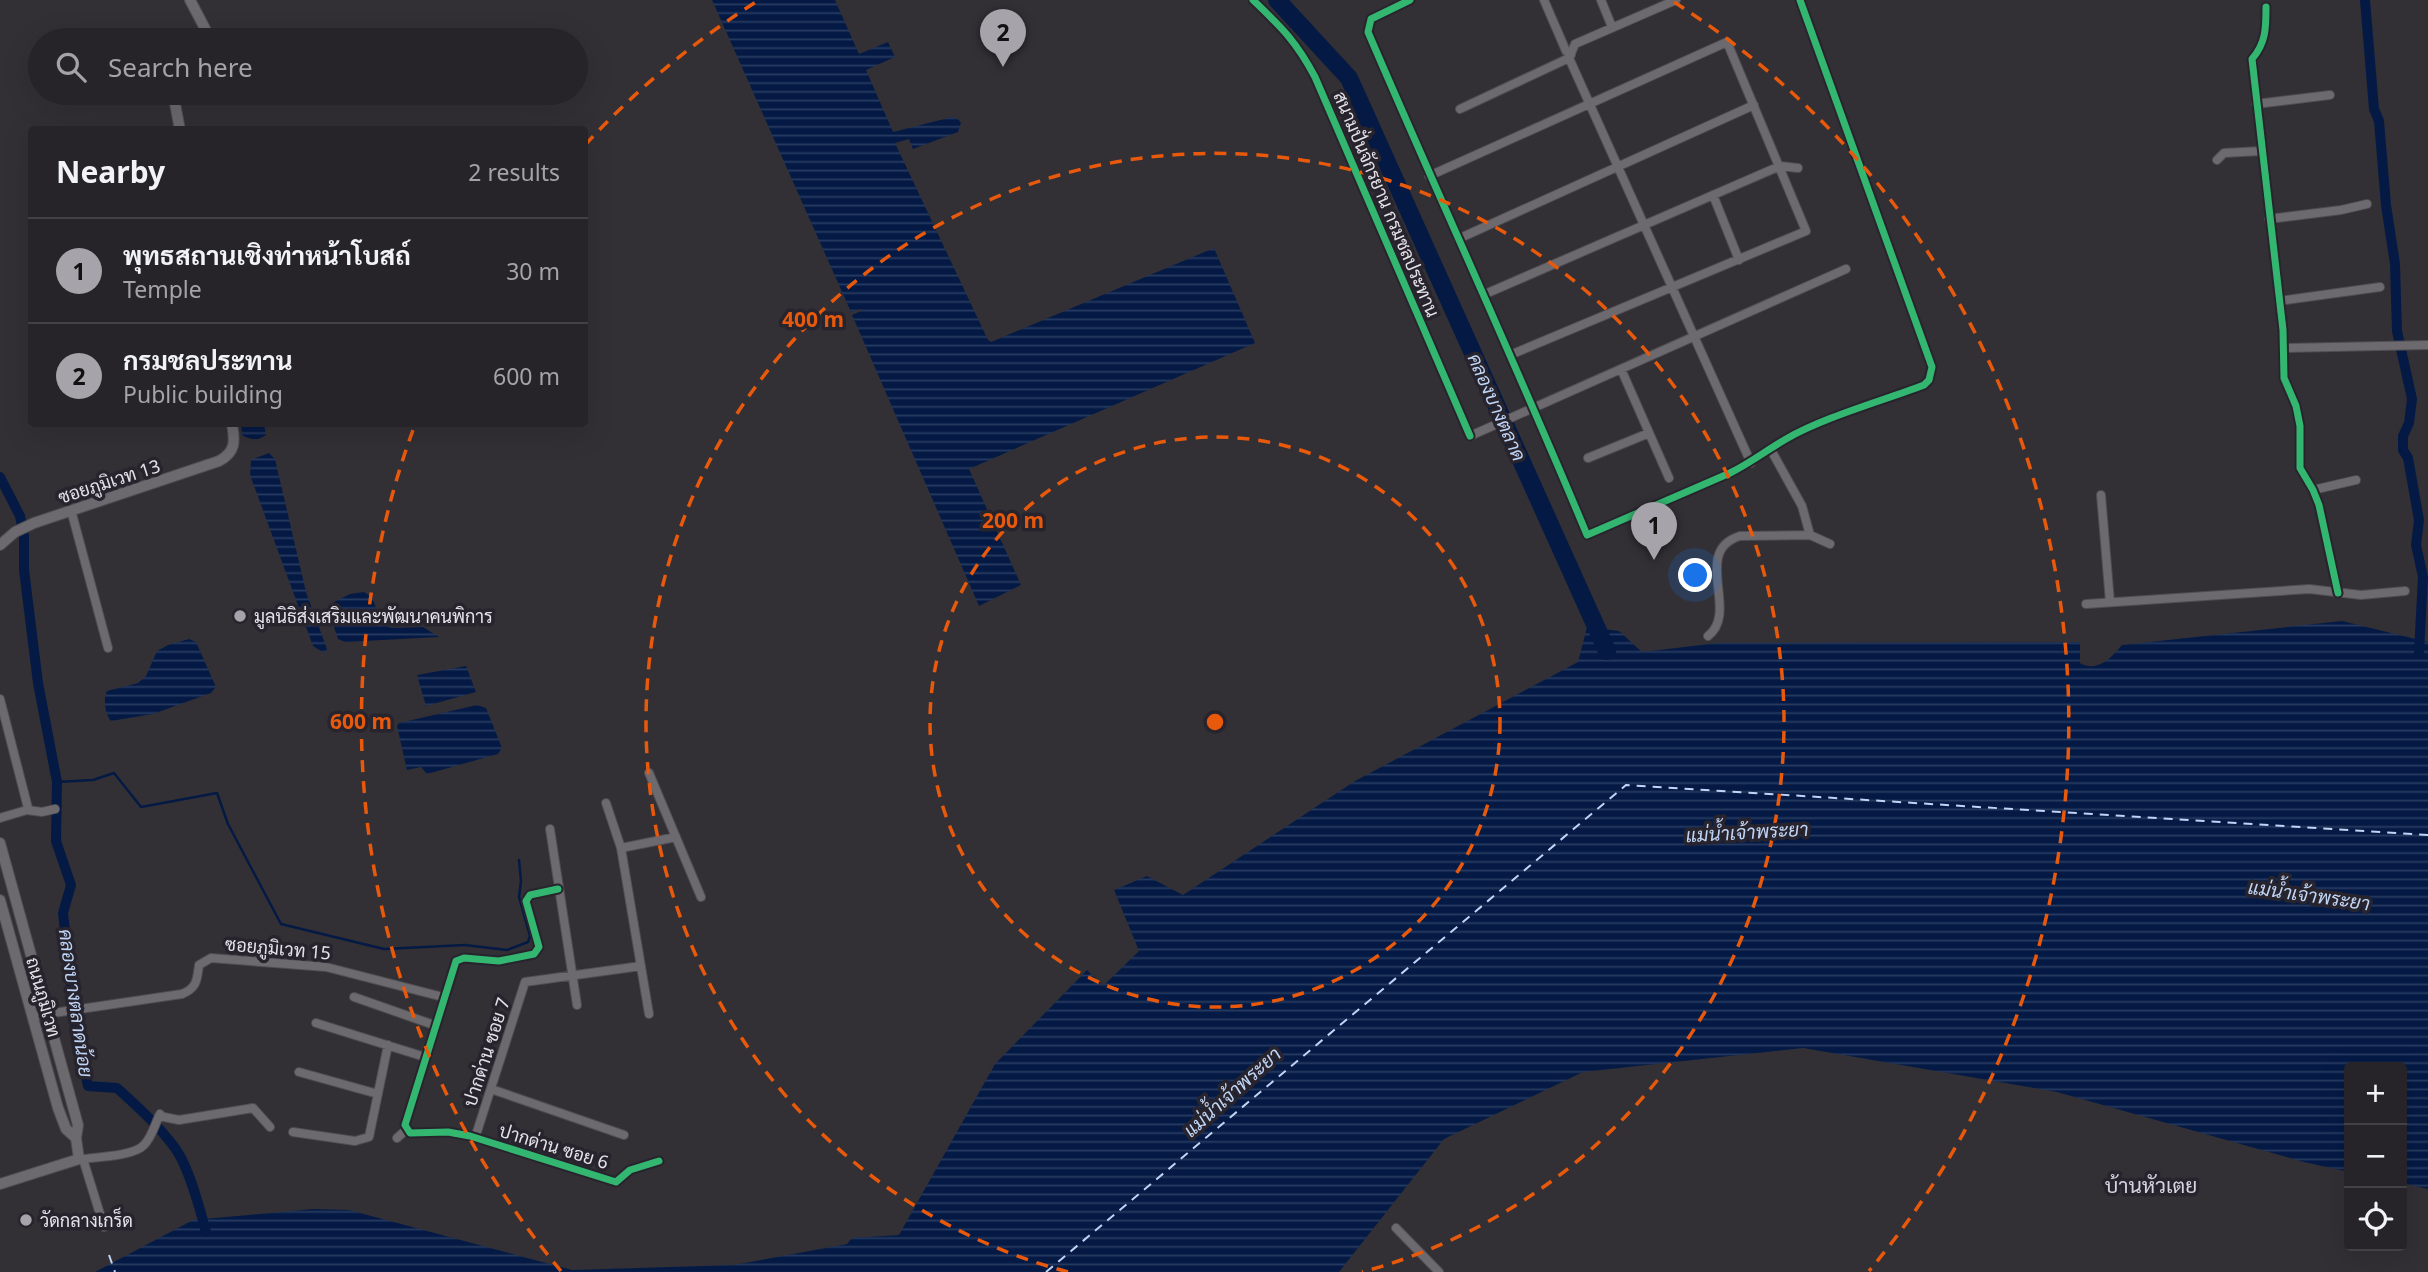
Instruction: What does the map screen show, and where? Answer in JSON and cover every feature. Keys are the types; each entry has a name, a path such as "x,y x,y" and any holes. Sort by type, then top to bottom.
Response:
{"street":[{"path":"190,0 205,28"},
{"path":"1410,0 1371,19 1368,32 1429,176 1535,408 1587,535 1751,463 1785,439 1924,385 1928,380 1932,367 1800,0"},
{"path":"1544,0 1751,463"},
{"path":"1601,0 1612,27"},
{"path":"1460,109 1570,56 1575,44 1657,4 1676,0"},
{"path":"2266,7 2265,36 2260,50 2252,60 2279,302 2284,378 2296,406 2300,426 2300,468 2313,490 2323,519 2338,593"},
{"path":"1429,176 1726,41 1806,231 1510,355"},
{"path":"2256,104 2330,95"},
{"path":"175,105 179,126"},
{"path":"1458,239 1754,105"},
{"path":"2217,160 2224,153 2261,151"},
{"path":"1483,295 1780,166 1798,168"},
{"path":"1713,195 1739,260"},
{"path":"2269,219 2367,204"},
{"path":"1470,436 1846,269"},
{"path":"2279,302 2380,288"},
{"path":"2283,348 2428,345"},
{"path":"1621,369 1668,478"},
{"name":"ซอยภูมิเวท 13","path":"0,545 15,532 33,523 219,461 231,453 235,441 233,427"},
{"path":"1588,458 1649,433"},
{"path":"1771,450 1802,506 1810,535"},
{"path":"2313,490 2356,480"},
{"path":"2101,495 2110,602"},
{"path":"71,510 108,648"},
{"path":"1708,636 1715,631 1720,616 1717,560 1723,547 1731,539 1740,536 1810,535 1830,544"},
{"path":"2086,604 2275,590 2309,589 2361,595 2405,591"},
{"path":"0,699 27,810"},
{"path":"649,773 701,897"},
{"path":"606,803 621,848 649,1014"},
{"path":"0,818 27,810 42,812 55,809"},
{"path":"550,829 577,1005"},
{"path":"621,848 676,836"},
{"name":"ถนนภูมิเวท","path":"0,843 78,1125 76,1138 81,1159"},
{"path":"397,1138 406,1130 405,1125 425,1057 456,961 499,961 534,954 539,947 526,901 530,895 558,889"},
{"name":"ถนนภูมิเวท","path":"0,900 58,1108 66,1129 76,1138"},
{"name":"ซอยภูมิเวท 15","path":"47,1013 182,994 193,990 199,965 211,958 326,967 443,997"},
{"path":"573,976 641,966"},
{"name":"ปากด่าน ซอย 7","path":"475,1138 525,982 573,976"},
{"path":"354,997 435,1025"},
{"path":"33,1016 47,1013"},
{"path":"316,1023 425,1057"},
{"path":"293,1132 355,1141 369,1137 388,1045"},
{"path":"299,1072 378,1094"},
{"path":"491,1089 624,1135"},
{"path":"0,1184 81,1159 132,1152 141,1148 160,1115 179,1120 253,1108 270,1127"},
{"name":"ปากด่าน ซอย 6","path":"406,1130 411,1133 448,1132 475,1138 615,1182 630,1170 659,1161"},
{"path":"81,1159 104,1227"},
{"path":"1395,1228 1439,1272"}],"water":[{"path":"712,0 835,0 859,54 888,42 895,57 866,70 893,132 952,117 958,119 961,123 958,132 913,149 909,139 895,143 991,342 1214,248 1255,343 969,469 1021,585 979,606 852,315 861,309 851,312"},
{"path":"241,427 265,427 266,435 251,439 242,435"},
{"path":"269,453 275,459 306,592 327,649 324,653 313,646 250,475 251,460"},
{"path":"364,592 373,600 377,619 391,628 423,627 439,637 345,642 338,639 330,616 334,602 350,594"},
{"name":"แม่น้ำเจ้าพระยา","path":"2342,621 2428,642 2428,1189 2407,1184 2407,1062 2344,1062 2344,1171 2057,1092 1803,1048 1583,1072 1444,1139 1339,1272 95,1272 193,1220 313,1209 349,1210 572,1270 734,1265 847,1244 852,1238 899,1235 995,1064 1087,970 1103,986 1139,951 1114,890 1147,876 1183,895 1355,781 1578,662 1587,627 1619,631 1642,652 1718,643 2080,642 2080,663 2092,666 2103,663 2122,645"},
{"path":"189,639 196,642 216,687 211,693 153,714 111,721 105,706 107,691 138,683 146,676 157,651"},
{"path":"466,666 476,692 426,706 417,675"},
{"path":"477,705 486,708 502,748 498,754 427,774 421,767 407,770 397,726 399,723"}],"waterway":[{"name":"คลองบางตลาด","path":"1277,0 1349,78 1607,651"},
{"path":"2365,0 2374,109 2379,121 2386,205 2395,264 2397,331 2412,399 2409,423 2403,436 2403,450 2408,458 2419,520 2416,545 2423,577 2419,652"},
{"name":"คลองบางตลาดน้อย","path":"0,477 20,516 24,536 24,570 38,683 57,782 56,841 71,885 63,913 77,1038 88,1086 117,1088 148,1116 169,1140 189,1177 206,1232"},
{"path":"57,782 93,780 114,773 141,807 217,793 228,824 281,924 384,949 465,945 507,950 528,942 530,936 519,897 519,860"}],"ferry route":[{"path":"1046,1272 1626,785 2428,835"},
{"path":"109,1255 115,1272"}],"cycle path":[{"name":"สนามปั่นจักรยาน กรมชลประทาน","path":"1253,0 1288,36 1315,77 1470,436"},
{"path":"1410,0 1371,19 1368,32 1587,535 1730,473 1801,431 1835,416 1924,385 1929,380 1932,367 1800,0"},
{"path":"2266,7 2264,35 2252,59 2283,330 2284,378 2296,406 2300,426 2300,468 2319,505 2338,593"},
{"path":"558,889 530,895 526,901 539,947 534,954 499,961 464,958 456,961 405,1125 410,1133 448,1132 470,1136 616,1182 630,1170 659,1161"}],"place":[{"name":"กรมชลประทาน","path":"1003,67"},
{"name":"พุทธสถานเชิงท่าหน้าโบสถ์","path":"1654,560"},
{"name":"มูลนิธิส่งเสริมและพัฒนาคนพิการ","path":"240,616"},
{"name":"วัดกลางเกร็ด","path":"26,1220"}],"district":[{"name":"บ้านหัวเตย","path":"2151,1185"}]}
